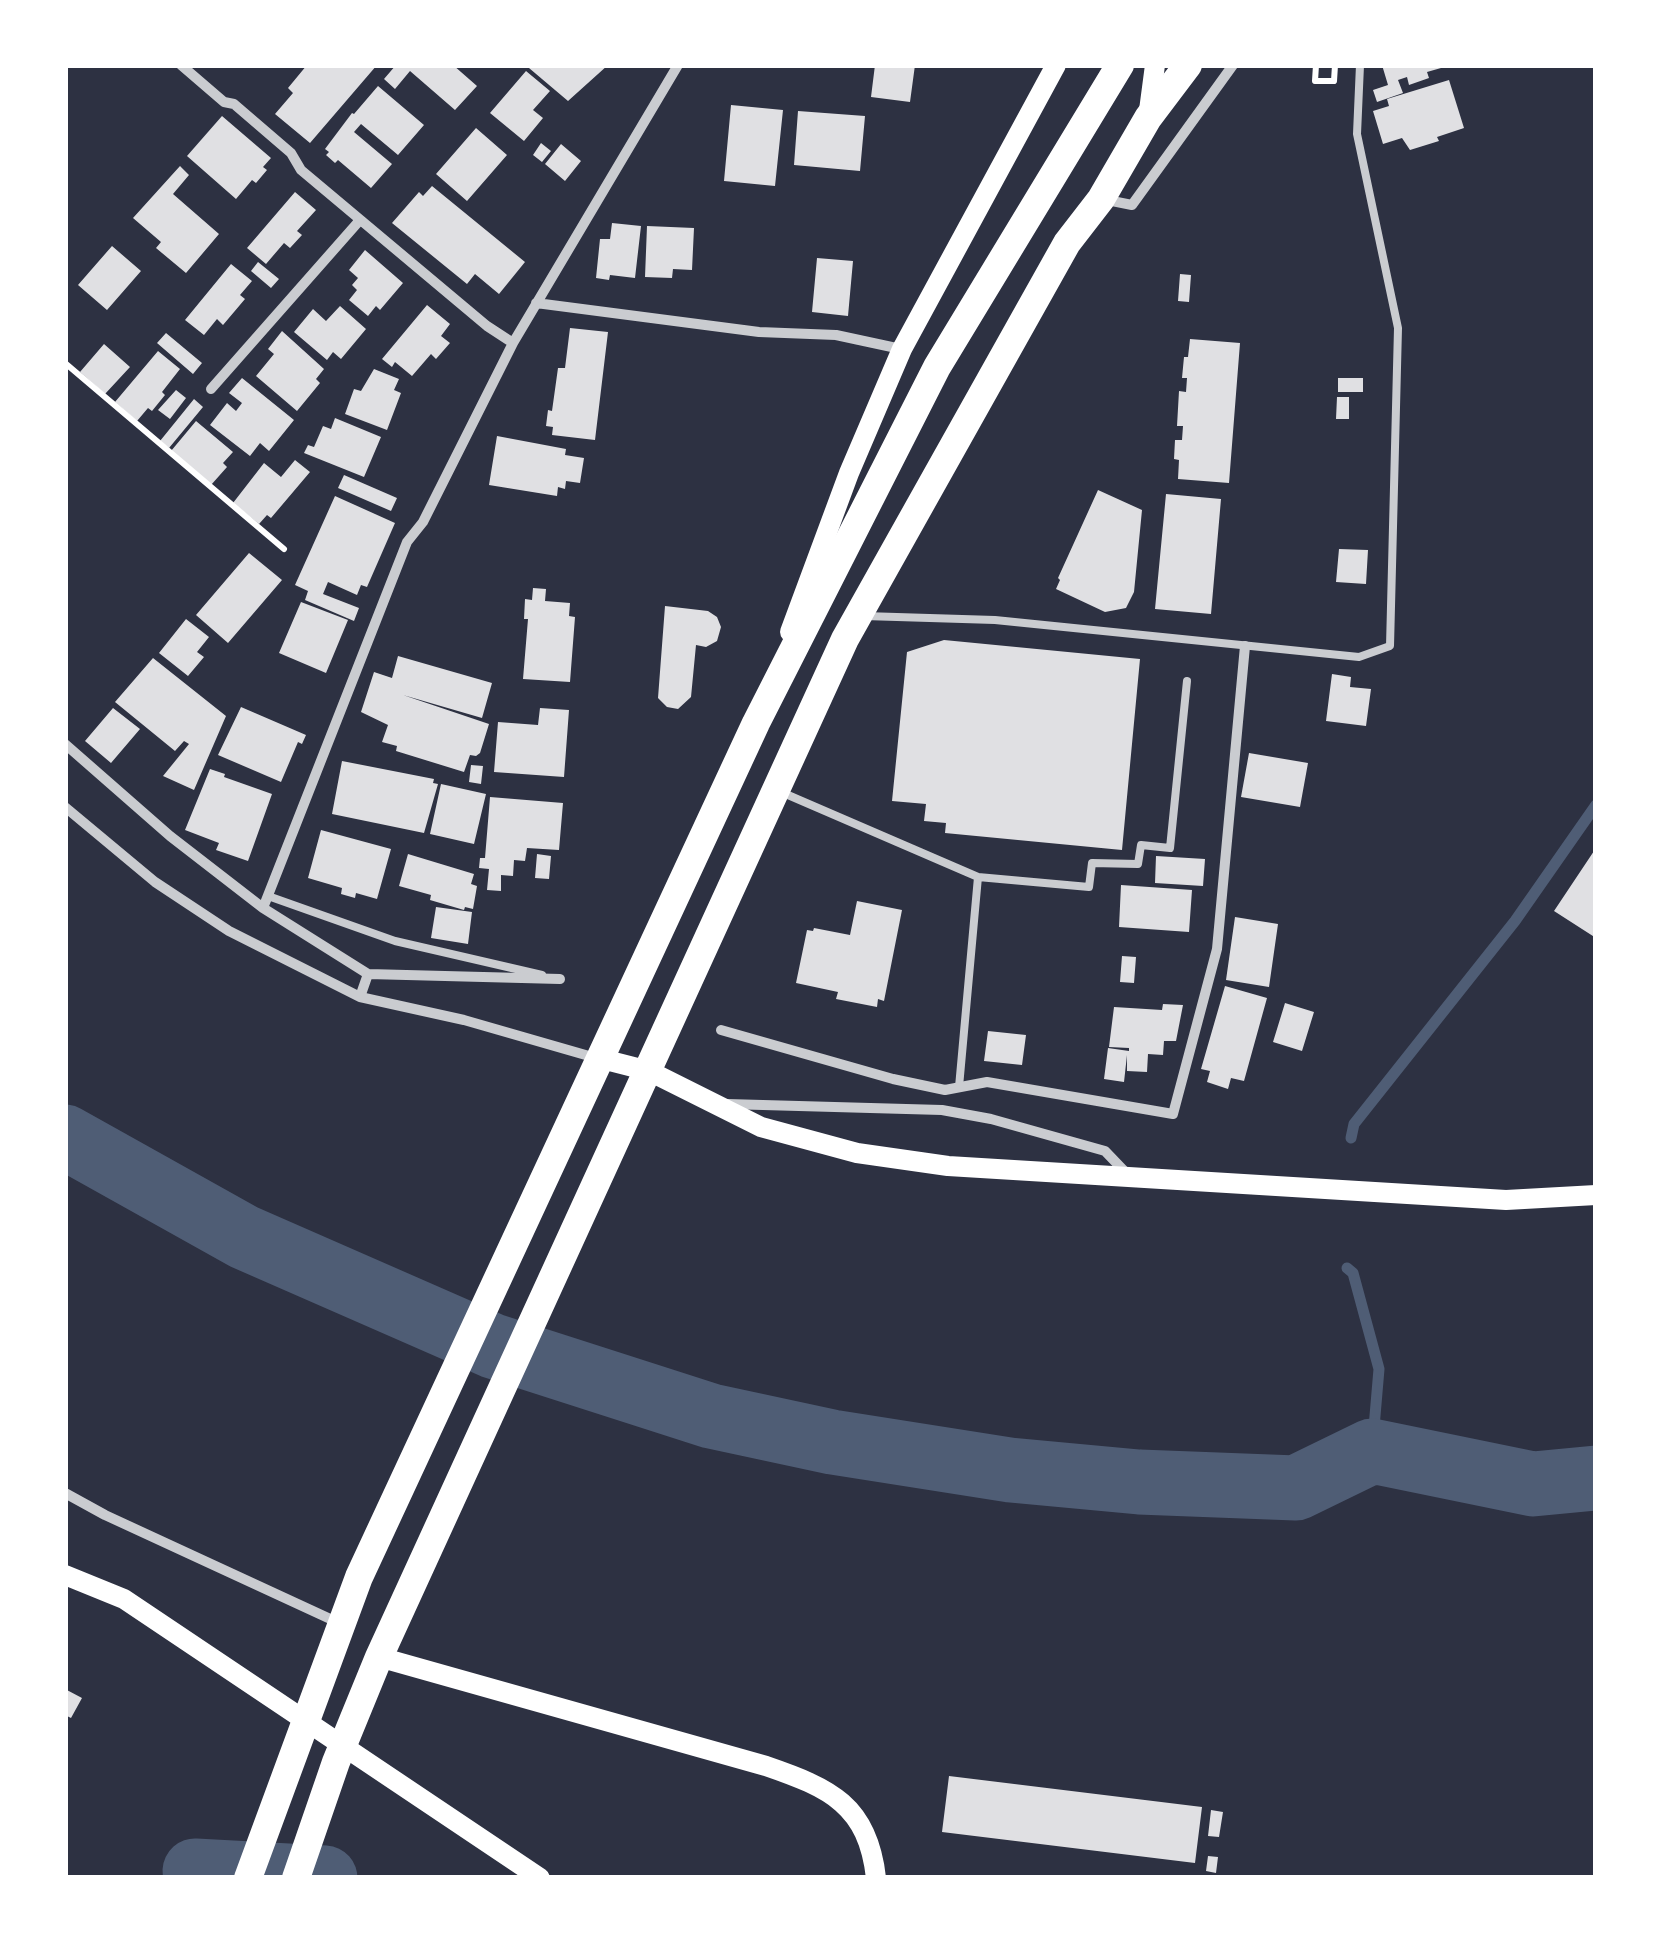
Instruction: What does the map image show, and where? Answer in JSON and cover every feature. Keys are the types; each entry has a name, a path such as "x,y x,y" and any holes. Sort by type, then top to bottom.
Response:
{"highway":[{"path":"248,1878 359,1578 756,722 937,367 1120,65"},
{"path":"296,1878 379,1656 859,616 1068,243 1101,199 1148,118 1188,65"}],"main road":[{"path":"756,722 849,473 902,349 1056,65"},
{"path":"1148,118 1155,65"},
{"path":"602,1059 649,1072 761,1127 858,1154 948,1166 1506,1200 1596,1195"},
{"path":"65,1575 124,1598 540,1878"},
{"path":"379,1656 813,1782 846,1805 861,1824 873,1848 876,1878"}],"street":[{"path":"180,65 292,152 301,170 487,326 513,343"},
{"path":"266,902 407,542 423,522 513,343 678,65"},
{"path":"1101,199 1132,205 1233,65"},
{"path":"211,390 360,220"},
{"path":"536,303 759,332 836,335 902,349"},
{"path":"721,1030 945,1090 987,1082 1173,1114 1217,950 1245,646"},
{"path":"65,744 170,836 368,974 560,980"},
{"path":"65,807 155,882 228,931 360,996 602,1059"},
{"path":"360,996 368,974"},
{"path":"942,1110 945,1090"},
{"path":"716,1104 942,1110 991,1119 1105,1152 1129,1177"},
{"path":"65,1493 340,1624"}],"lane":[{"path":"859,616 995,620 1359,657 1390,646 1398,328 1357,134 1360,65"},
{"path":"777,790 978,877 1090,887 1092,863 1138,864 1141,845 1170,848 1187,681"},
{"path":"959,1087 978,877"},
{"path":"266,902 394,941 560,980"}],"path":[{"path":"1316,65 1315,80 1334,81 1335,65"},
{"path":"65,363 284,550"}],"building":[{"path":"307,65 377,65 310,143 275,114 293,93 288,88"},
{"path":"396,65 453,65 477,86 455,110 410,71 395,89 384,79"},
{"path":"608,65 568,101 529,68"},
{"path":"875,65 915,65 910,102 871,97"},
{"path":"1382,65 1448,66 1427,72 1429,78 1409,85 1407,77 1398,80 1403,93 1377,102 1373,90 1388,85"},
{"path":"526,71 550,91 533,110 543,118 524,141 490,113"},
{"path":"1449,80 1464,128 1410,150 1402,138 1383,144 1373,111 1389,106 1387,99"},
{"path":"378,86 424,125 398,155 361,124 354,132 392,164 371,188 338,160 335,163 325,149"},
{"path":"731,105 783,110 775,186 724,181"},
{"path":"798,111 865,116 860,171 794,165"},
{"path":"222,116 271,158 256,183 252,180 236,199 187,156"},
{"path":"476,128 507,155 467,201 436,174"},
{"path":"541,143 551,151 542,162 533,155"},
{"path":"561,144 581,161 565,181 545,164"},
{"path":"180,166 189,175 173,194 219,234 186,273 156,248 161,242 133,218"},
{"path":"432,186 525,262 499,294 475,274 467,284 392,223 419,192 423,196"},
{"path":"295,192 316,210 297,231 302,235 290,248 284,243 266,264 247,248"},
{"path":"612,223 641,226 635,278 596,278 600,239 610,239"},
{"path":"647,226 694,228 692,270 673,269 672,278 645,277"},
{"path":"112,246 141,271 107,310 78,285"},
{"path":"365,250 403,283 380,310 376,306 368,316 349,300 357,290 352,285 358,278 349,270"},
{"path":"817,258 853,261 848,316 812,312"},
{"path":"258,262 279,279 271,288 251,271"},
{"path":"231,264 252,281 240,295 245,299 223,325 217,319 204,335 185,320"},
{"path":"1180,274 1191,275 1189,302 1178,301"},
{"path":"427,305 450,324 441,336 450,343 436,359 431,354 412,376 395,362 392,367 382,359"},
{"path":"340,306 366,329 341,359 333,352 327,360 294,332 313,309 326,321"},
{"path":"570,328 608,332 595,440 552,435 553,427 546,426 558,368 565,368"},
{"path":"282,331 324,369 316,379 320,383 297,411 256,376 274,354 268,349"},
{"path":"166,333 202,363 193,374 157,343"},
{"path":"1190,339 1240,343 1229,483 1178,479 1175,440 1182,440 1183,426 1177,426 1179,391 1186,392 1187,378 1182,378"},
{"path":"104,344 130,367 105,394 80,372"},
{"path":"158,351 180,369 152,411 148,408 137,421 115,402"},
{"path":"374,369 399,379 394,390 401,393 387,430 345,414 354,389 361,391"},
{"path":"242,378 294,420 269,451 260,443 250,456 210,425 227,403 236,411 242,403 229,393"},
{"path":"1338,378 1363,378 1363,392 1338,392"},
{"path":"176,390 186,398 170,419 158,410"},
{"path":"1337,397 1349,397 1349,419 1336,419"},
{"path":"194,399 203,407 169,448 160,441"},
{"path":"335,418 381,437 364,477 304,453 308,445 314,447 323,426 331,429"},
{"path":"196,421 233,452 223,463 227,467 211,485 171,451"},
{"path":"497,436 566,449 565,455 584,458 580,483 566,481 565,489 558,487 557,496 489,485"},
{"path":"295,460 310,472 271,518 267,515 259,524 233,503 264,463 281,477"},
{"path":"344,475 397,498 391,511 338,488"},
{"path":"1098,490 1142,510 1134,592 1126,608 1105,612 1056,589"},
{"path":"1166,494 1221,499 1211,614 1155,609"},
{"path":"335,496 395,523 367,587 361,585 357,595 328,582 323,594 359,608 354,621 305,600 308,591 295,585"},
{"path":"1339,549 1368,550 1366,584 1336,582"},
{"path":"249,553 282,580 228,643 196,615"},
{"path":"533,588 546,589 545,601 570,603 569,616 575,617 570,682 523,679 528,619 524,619 525,599 532,600"},
{"path":"301,602 348,620 326,673 279,653"},
{"path":"665,606 708,611 717,617 721,627 717,641 706,647 696,645 691,697 678,709 667,707 658,698"},
{"path":"186,619 209,637 197,652 204,657 188,676 159,653"},
{"path":"944,640 1140,659 1122,850 945,833 946,823 924,821 926,804 892,801 907,652"},
{"path":"398,656 492,683 482,718 403,695 489,724 480,753 470,755 464,772 396,751 397,746 382,742 388,725 361,712 374,672 392,678"},
{"path":"153,658 226,716 194,790 163,776 189,744 184,741 175,751 115,702"},
{"path":"1332,674 1351,677 1350,687 1371,689 1366,726 1326,721"},
{"path":"241,707 306,735 302,744 298,742 281,782 218,755"},
{"path":"113,708 140,729 111,763 85,741"},
{"path":"540,708 569,710 564,777 494,772 498,722 538,725"},
{"path":"1249,753 1308,763 1300,807 1241,797"},
{"path":"342,761 434,779 433,783 438,784 424,833 332,814"},
{"path":"471,765 483,766 481,784 469,782"},
{"path":"210,769 272,794 248,861 216,850 219,843 185,830"},
{"path":"441,784 486,794 474,844 430,834"},
{"path":"490,797 563,803 559,850 527,848 525,861 514,860 513,876 501,875 501,891 487,890 489,869 479,868 480,858 485,858"},
{"path":"321,830 391,849 377,899 356,893 355,898 341,894 342,888 308,878"},
{"path":"1596,848 1596,938 1554,911"},
{"path":"408,854 474,874 471,884 477,886 473,909 430,900 431,895 399,886"},
{"path":"537,854 551,856 549,879 535,878"},
{"path":"1156,856 1205,859 1203,886 1155,883"},
{"path":"1121,885 1192,890 1189,932 1119,927"},
{"path":"857,901 902,910 884,1001 878,999 877,1007 836,999 838,992 796,983 807,930 850,935"},
{"path":"436,907 472,912 468,944 431,938"},
{"path":"1235,917 1278,924 1269,987 1226,980"},
{"path":"1122,956 1136,957 1134,983 1120,982"},
{"path":"1225,986 1267,998 1244,1081 1231,1078 1228,1089 1207,1082 1210,1071 1201,1069"},
{"path":"1285,1003 1314,1012 1302,1051 1273,1042"},
{"path":"1163,1004 1183,1005 1176,1041 1164,1041 1163,1055 1148,1054 1147,1072 1127,1071 1127,1055 1124,1082 1104,1079 1108,1048 1129,1051 1109,1047 1114,1007 1162,1010"},
{"path":"988,1031 1026,1035 1022,1065 984,1061"},
{"path":"65,1689 82,1698 71,1718 65,1715"},
{"path":"949,1776 1202,1807 1195,1863 942,1832"},
{"path":"1211,1810 1223,1812 1219,1837 1208,1836"},
{"path":"1208,1856 1218,1857 1216,1873 1206,1871"}],"waterway":[{"path":"1351,1138 1354,1124 1515,921 1596,805"},
{"path":"65,1137 244,1237 493,1346 711,1416 832,1442 1010,1470 1139,1482 1296,1488 1372,1451 1533,1484 1596,1478"},
{"path":"1347,1268 1353,1273 1379,1369 1372,1451"},
{"path":"195,1871 325,1878"}]}
